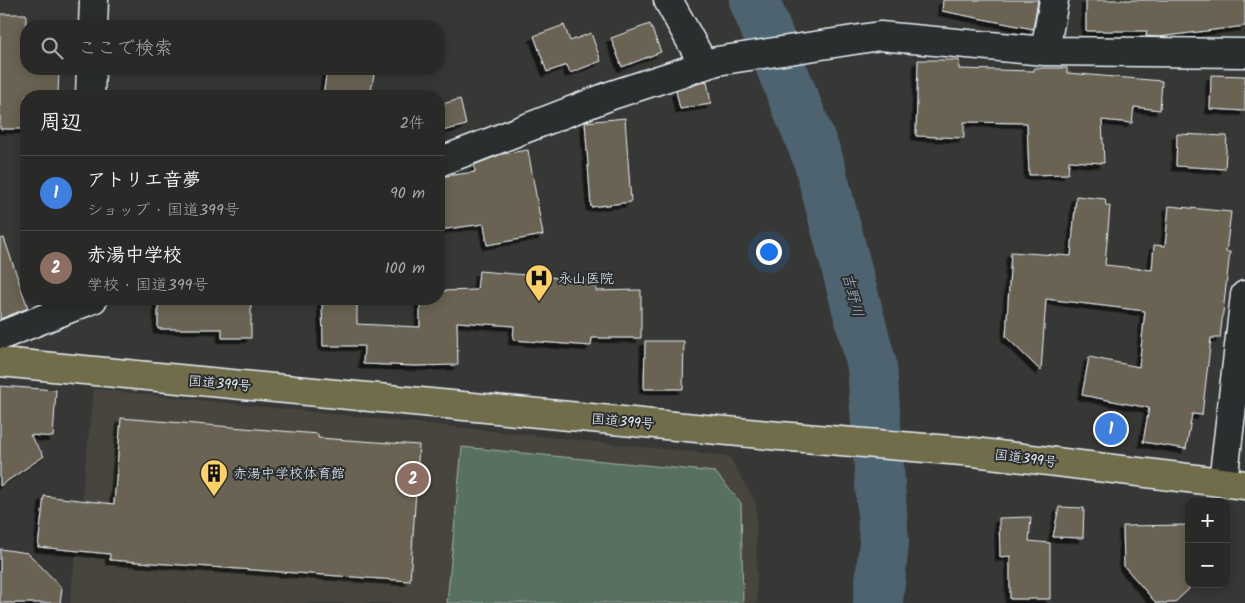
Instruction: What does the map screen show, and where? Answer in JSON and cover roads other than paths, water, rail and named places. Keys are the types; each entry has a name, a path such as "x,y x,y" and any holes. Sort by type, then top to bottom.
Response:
{"highway":[{"name":"国道399号","path":"0,362 780,436 974,452 1234,483"}],"street":[{"path":"93,20 94,0"},
{"path":"668,0 711,63"},
{"path":"1045,51 1054,0"},
{"path":"445,160 612,95 711,63 880,36 1045,51 1245,54"},
{"path":"90,90 91,75"},
{"path":"1234,483 1245,295"},
{"path":"0,336 74,305"}],"waterway":[{"name":"吉野川","path":"754,0 818,159 872,366 884,542 878,603"}],"place":[{"name":"永山医院","path":"539,302"},
{"name":"アトリエ音夢","path":"1111,429"},
{"name":"赤湯中学校","path":"413,479"},
{"name":"赤湯中学校体育館","path":"214,497"}]}
